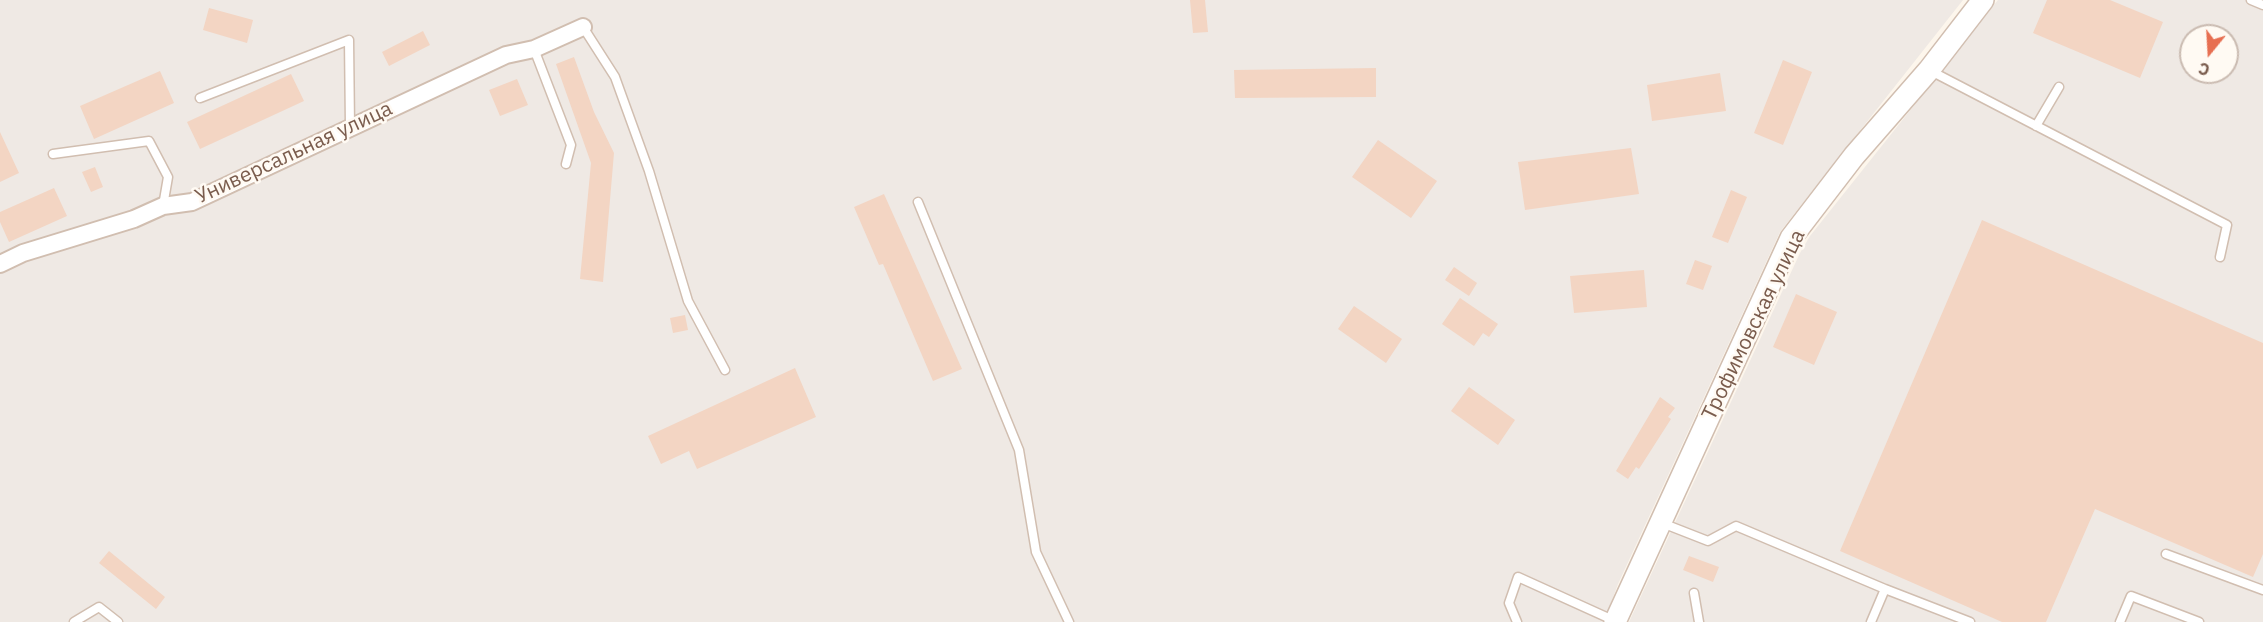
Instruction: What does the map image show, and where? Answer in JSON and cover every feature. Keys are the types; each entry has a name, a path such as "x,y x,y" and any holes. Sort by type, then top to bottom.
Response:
{"street":[{"name":"Трофимовская улица","path":"1615,621 1791,238 1854,156 1929,70 1983,0"},
{"name":"Универсальная улица","path":"0,264 23,253 134,219 163,206 192,202 506,55 534,49 583,27"}],"lane":[{"path":"2251,0 2263,5"},
{"path":"583,27 615,77 648,171 688,301 725,370"},
{"path":"200,98 349,40 350,127"},
{"path":"534,49 571,146 566,164"},
{"path":"1929,70 2227,225 2220,257"},
{"path":"2036,126 2059,87"},
{"path":"53,154 149,141 168,177 163,206"},
{"path":"918,202 1019,450 1036,552 1069,622"},
{"path":"1661,523 1708,541 1736,526 1885,590 1970,622"},
{"path":"2166,554 2263,590"},
{"path":"1517,622 1509,603 1518,577 1615,621"},
{"path":"1871,622 1885,590"},
{"path":"1694,593 1699,622"},
{"path":"2120,622 2131,596 2199,622"},
{"path":"74,622 99,607 118,622"}],"shaded area":[{"path":"0,0 1963,0 1780,232 1618,584 1604,622 0,622"},
{"path":"1998,0 2263,0 2263,622 1629,622 1800,253 1810,236"}],"building":[{"path":"1190,0 1205,0 1208,32 1193,33"},
{"path":"2047,0 2110,0 2163,22 2140,78 2033,33"},
{"path":"209,8 253,20 247,43 203,30"},
{"path":"423,31 430,45 389,66 382,52"},
{"path":"574,57 594,112 614,153 603,282 580,279 591,163 556,64"},
{"path":"1783,60 1812,72 1783,145 1754,133"},
{"path":"1376,68 1376,97 1235,98 1234,70"},
{"path":"160,71 174,103 94,139 80,106"},
{"path":"1720,73 1726,111 1652,121 1647,85"},
{"path":"291,74 304,101 200,149 187,122"},
{"path":"517,79 528,105 500,116 489,90"},
{"path":"0,132 19,173 0,182"},
{"path":"1378,140 1437,181 1411,218 1352,177"},
{"path":"1631,148 1639,194 1525,210 1518,162"},
{"path":"95,167 103,187 91,192 82,172"},
{"path":"54,188 67,216 9,242 0,222 0,212"},
{"path":"1731,190 1747,197 1728,243 1712,237"},
{"path":"884,194 962,369 933,381 883,264 879,265 854,207"},
{"path":"1982,220 2263,343 2263,554 2253,577 2095,509 2046,622 2002,622 1840,551"},
{"path":"1695,260 1712,266 1703,290 1686,284"},
{"path":"1454,267 1477,283 1469,296 1445,280"},
{"path":"1644,270 1647,307 1574,313 1570,276"},
{"path":"1796,294 1837,312 1814,365 1773,347"},
{"path":"1460,298 1498,324 1489,337 1483,333 1474,346 1442,324"},
{"path":"1354,306 1402,339 1386,363 1338,329"},
{"path":"685,315 688,330 673,333 670,318"},
{"path":"795,368 816,417 697,469 689,451 661,464 648,436"},
{"path":"1469,387 1515,420 1498,445 1451,411"},
{"path":"1660,397 1675,408 1668,417 1671,419 1639,469 1636,467 1628,479 1616,471"},
{"path":"109,551 165,597 156,609 99,563"},
{"path":"1689,556 1719,567 1713,582 1683,570"}]}
